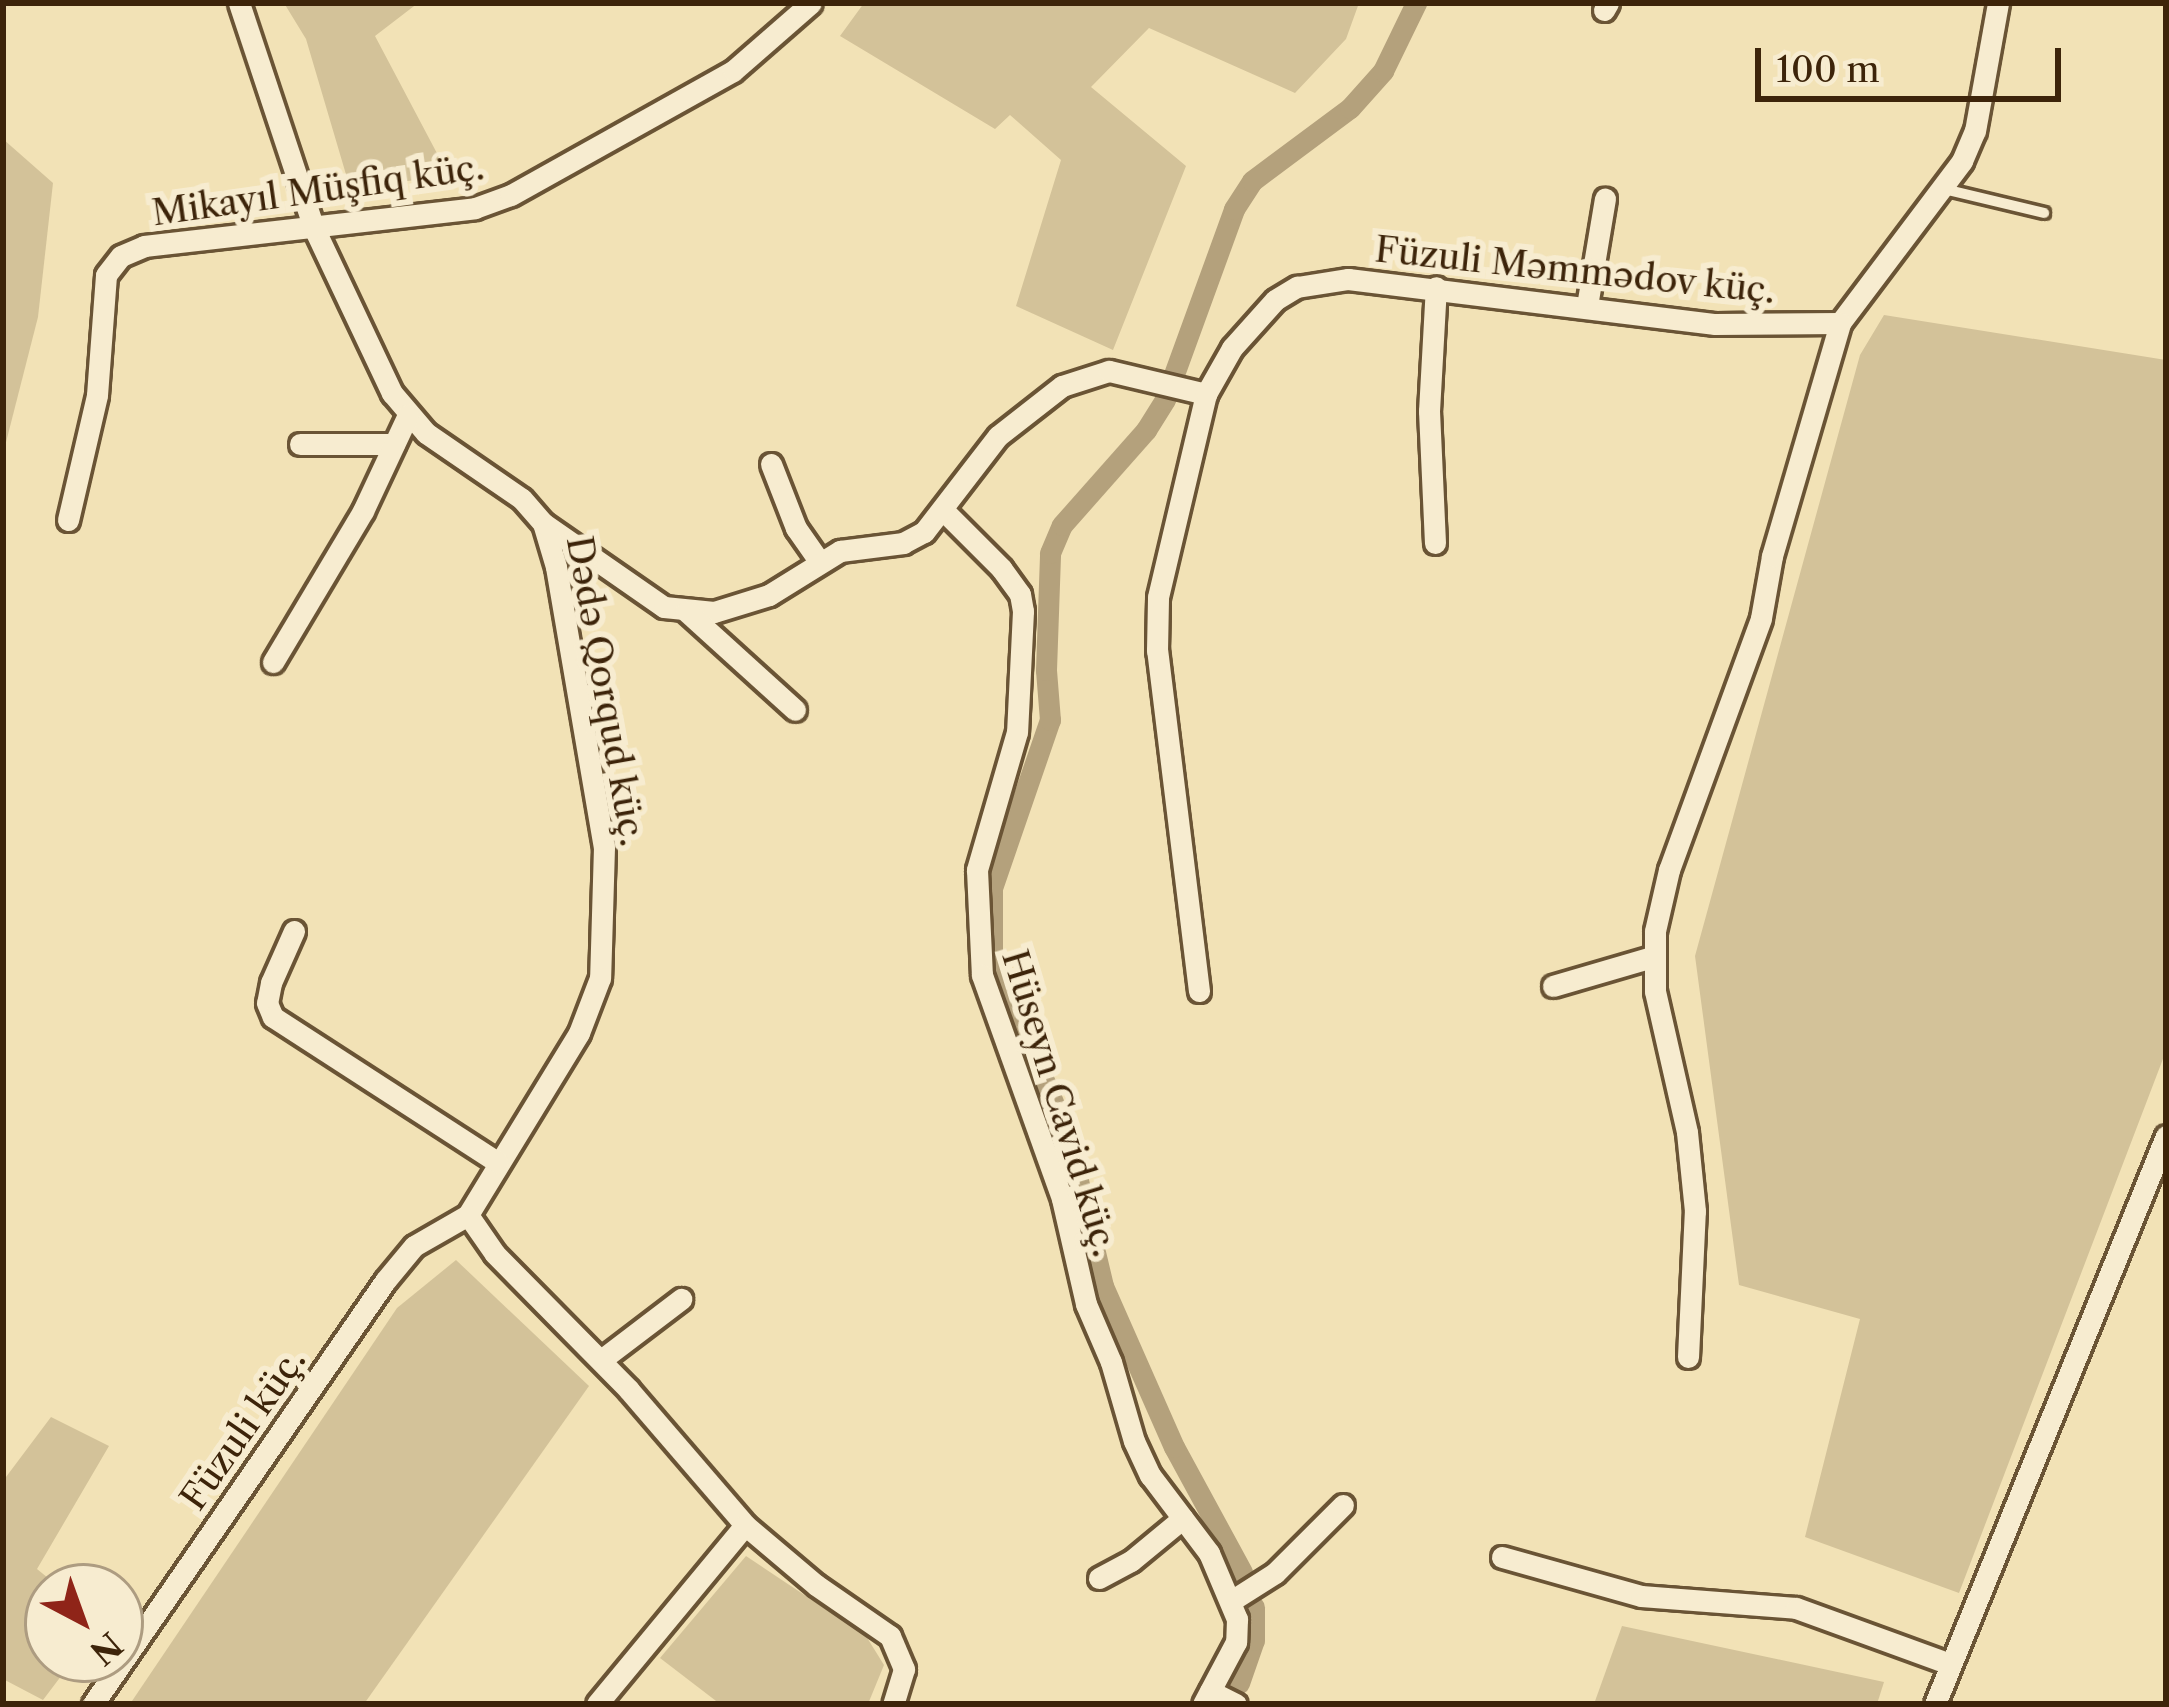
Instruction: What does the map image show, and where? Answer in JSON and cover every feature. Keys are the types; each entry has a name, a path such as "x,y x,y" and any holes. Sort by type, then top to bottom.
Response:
{"street":[{"name":"Dədə Qorqud küç.","path":"239,3 313,226 408,415 449,450 500,481 543,524 604,847 599,978 580,1033 468,1215"},
{"name":"Mikayıl Müşfiq küç.","path":"68,520 97,395 106,275 122,256 144,247 475,208 511,195 733,71 811,3"},
{"path":"1688,1357 1695,1211 1687,1132 1652,957 1669,870 1761,618 1772,556 1840,323 1944,189 1975,131 1998,3"},
{"path":"1587,306 1605,200"},
{"name":"Füzuli Məmmədov küç.","path":"1199,991 1157,624 1169,545 1206,394 1242,337 1275,300 1297,287 1348,278 1715,324 1840,323"},
{"path":"1436,287 1429,411 1436,543"},
{"path":"686,611 742,606 840,551 903,543 944,512 998,436 1049,393 1109,371 1206,394"},
{"path":"273,662 325,581 408,415"},
{"path":"300,444 394,444"},
{"path":"771,464 796,528 819,561"},
{"name":"Hüseyn Cavid küç.","path":"944,512 1001,568 1020,594 1023,611 1017,732 977,870 982,975 1062,1199 1086,1304 1111,1362 1134,1442 1209,1553 1231,1601 1236,1642 1206,1698"},
{"path":"543,524 642,596 686,611 794,710"},
{"path":"294,931 271,983 267,1003 273,1017 497,1162"},
{"path":"1552,986 1652,957"},
{"path":"1935,1704 2166,1136"},
{"path":"468,1215 495,1254 601,1360 745,1526 816,1586 890,1636 904,1669 892,1704"},
{"name":"Füzuli küç.","path":"93,1704 386,1282 414,1246 468,1215"},
{"path":"601,1360 681,1299"},
{"path":"1231,1601 1275,1573 1343,1505"},
{"path":"1099,1578 1131,1561 1183,1518"},
{"path":"597,1704 745,1526"},
{"path":"1502,1557 1641,1596 1796,1608 1950,1664"},
{"path":"1206,1698 1236,1704"}],"lane":[{"path":"1944,189 2044,213"}],"shaded area":[{"path":"284,3 418,3 375,36 449,176 350,188 306,39"},
{"path":"864,3 1359,3 1346,39 1295,93 1149,28 1091,87 1186,166 1113,350 1016,306 1061,160 1010,115 995,129 840,36"},
{"path":"3,139 53,183 38,317 3,454"},
{"path":"1884,315 2166,360 2166,1051 1959,1593 1805,1537 1860,1319 1739,1285 1695,956 1860,355"},
{"path":"456,1260 589,1386 364,1704 130,1704 397,1308"},
{"path":"51,1417 109,1446 41,1563 24,1563 24,1683 56,1683 43,1700 3,1679 3,1481"},
{"path":"746,1556 866,1636 884,1665 868,1704 720,1704 660,1658"},
{"path":"1622,1626 1884,1682 1877,1704 1594,1704"}],"waterway":[{"path":"1242,1572 1174,1447 1103,1286 1068,1138 992,955 992,888 1050,720 1046,670 1050,553 1062,525 1146,430 1165,399 1234,209 1252,181 1350,108 1383,71 1416,3"},
{"path":"1239,1683 1254,1640 1254,1607"}]}
